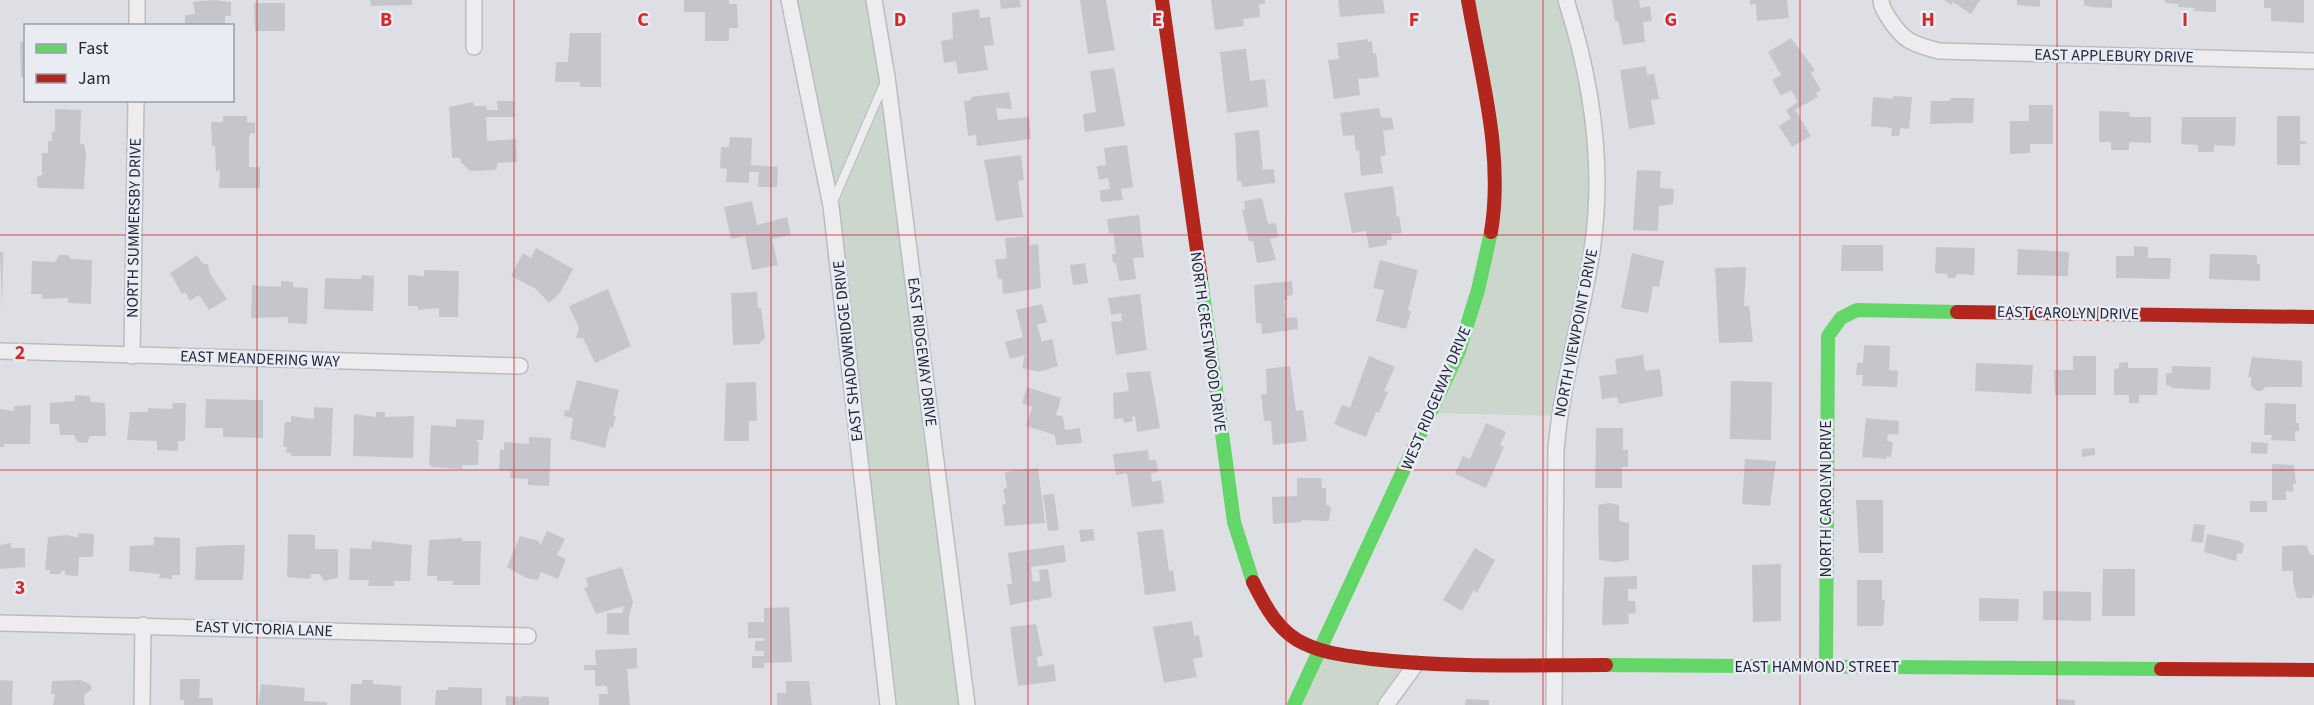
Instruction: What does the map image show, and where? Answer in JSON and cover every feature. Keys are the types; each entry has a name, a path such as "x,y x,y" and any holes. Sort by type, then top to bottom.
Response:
{"street":[{"path":"137,0 137,24"},
{"path":"474,0 474,47"},
{"name":"EAST SHADOWRIDGE DRIVE","path":"789,0 831,206 888,705"},
{"name":"EAST RIDGEWAY DRIVE","path":"874,0 887,77 967,705"},
{"name":"NORTH CRESTWOOD DRIVE","path":"1162,0 1234,522 1250,573 1268,614 1289,636 1322,651"},
{"name":"WEST RIDGEWAY DRIVE","path":"1294,705 1322,651 1459,351 1477,293 1490,239 1495,187 1492,144 1468,0"},
{"name":"NORTH VIEWPOINT DRIVE","path":"1554,705 1556,449 1559,416 1593,244 1598,187 1591,105 1566,0"},
{"name":"EAST APPLEBURY DRIVE","path":"1881,0 1881,6 1899,34 1914,45 1938,51 2314,61"},
{"name":"NORTH SUMMERSBY DRIVE","path":"132,356 136,102"},
{"name":"EAST CAROLYN DRIVE","path":"1829,330 1844,314 1857,310 2314,317"},
{"name":"NORTH CAROLYN DRIVE","path":"1826,668 1826,342 1829,330"},
{"name":"EAST MEANDERING WAY","path":"0,351 520,366"},
{"name":"EAST VICTORIA LANE","path":"0,622 528,636"},
{"path":"142,705 143,625"},
{"name":"EAST HAMMOND STREET","path":"1322,651 1416,664 2314,670"},
{"path":"1386,705 1416,664"}],"lane":[{"path":"831,206 887,77"}],"shaded area":[{"path":"789,0 874,0 967,705 888,705 831,206"},
{"path":"1468,0 1566,0 1598,187 1559,416 1431,413 1459,351 1495,187"},
{"path":"1321,651 1416,664 1386,705 1294,705"}],"building":[{"path":"213,0 231,2 231,16 225,16 225,24 185,24 185,15 195,14 193,2"},
{"path":"370,0 412,0 412,5 371,6"},
{"path":"684,0 729,0 729,4 737,4 738,28 729,28 729,41 705,41 705,12 684,12"},
{"path":"1000,0 1020,0 1021,7 1001,9"},
{"path":"1080,0 1106,0 1115,50 1088,54"},
{"path":"1211,0 1265,0 1265,4 1259,4 1260,17 1243,19 1244,26 1215,30"},
{"path":"1338,0 1383,0 1385,13 1340,17"},
{"path":"1612,0 1639,0 1640,8 1650,6 1652,21 1643,22 1645,42 1623,45 1618,21 1615,21"},
{"path":"1750,0 1787,0 1789,18 1757,21 1756,4 1750,5"},
{"path":"1944,0 1980,0 1971,14 1953,2 1951,5"},
{"path":"2017,0 2040,0 2040,7 2017,5"},
{"path":"2084,0 2112,0 2112,8 2084,5"},
{"path":"2165,0 2216,0 2216,12 2194,11 2194,8 2165,3"},
{"path":"2264,0 2304,0 2304,23 2271,21 2271,8 2264,8"},
{"path":"254,3 285,3 285,31 255,31"},
{"path":"979,9 980,18 990,17 994,45 984,46 988,70 958,74 956,61 944,63 941,41 953,39 952,13"},
{"path":"570,33 601,33 601,87 580,87 580,82 555,82 556,62 568,62"},
{"path":"1791,38 1815,70 1811,73 1821,90 1816,93 1818,97 1795,110 1811,136 1792,147 1779,126 1791,118 1786,110 1798,102 1791,90 1781,96 1772,80 1781,75 1768,52"},
{"path":"1368,39 1368,42 1372,41 1373,54 1376,53 1379,77 1358,79 1360,95 1334,99 1328,60 1339,59 1337,43"},
{"path":"20,42 24,42 24,77 21,77"},
{"path":"1246,49 1250,81 1265,79 1268,107 1227,113 1220,52"},
{"path":"1646,66 1647,75 1654,74 1659,99 1651,100 1655,124 1629,129 1620,70"},
{"path":"1114,68 1125,126 1085,132 1083,114 1096,112 1090,71"},
{"path":"1009,92 1012,109 996,108 998,120 1029,117 1031,139 977,146 976,135 968,136 964,101 971,100 971,97"},
{"path":"1893,96 1912,97 1909,129 1900,128 1899,136 1891,136 1892,128 1871,126 1873,97 1892,99"},
{"path":"1950,98 1974,98 1973,123 1930,124 1931,101 1950,101"},
{"path":"497,101 514,101 515,117 486,117 487,141 516,139 517,162 498,163 496,170 470,171 460,158 452,158 449,107 473,102 474,106 486,106 487,110 498,110"},
{"path":"2029,105 2053,105 2053,144 2030,144 2030,153 2010,154 2010,121 2029,121"},
{"path":"1379,108 1381,117 1392,118 1394,129 1383,131 1386,155 1380,156 1383,173 1361,176 1359,150 1356,151 1354,135 1343,136 1340,113"},
{"path":"55,109 81,110 80,144 84,144 86,153 84,189 39,188 37,186 37,177 42,175 42,153 48,153 48,141 52,141 52,132 55,132"},
{"path":"2099,111 2129,112 2130,117 2151,117 2151,143 2129,142 2129,150 2111,150 2111,142 2099,142"},
{"path":"223,116 247,116 247,122 255,123 255,133 251,133 249,138 249,167 260,167 260,188 219,188 220,170 216,171 211,122 223,122"},
{"path":"2277,116 2300,116 2300,141 2306,141 2306,144 2300,144 2300,165 2277,165"},
{"path":"2182,117 2236,117 2235,146 2214,145 2214,152 2198,152 2198,145 2181,144"},
{"path":"1259,130 1263,170 1274,169 1275,183 1242,187 1241,181 1237,181 1235,133"},
{"path":"730,137 752,138 751,165 778,167 777,187 758,187 759,172 749,172 749,183 726,182 727,169 720,168 721,147 729,147"},
{"path":"1127,145 1133,187 1121,189 1123,200 1101,202 1100,190 1110,189 1108,178 1099,180 1097,166 1106,165 1104,148"},
{"path":"1021,155 1024,180 1018,181 1023,217 996,221 984,160"},
{"path":"1637,170 1661,171 1660,188 1674,189 1673,204 1659,206 1658,231 1633,230"},
{"path":"1393,186 1397,215 1394,217 1399,216 1402,233 1391,234 1392,240 1387,240 1387,245 1369,248 1366,231 1352,233 1344,193"},
{"path":"1262,198 1268,224 1276,223 1278,237 1270,239 1276,260 1257,263 1253,241 1249,241 1242,210 1245,210 1244,201"},
{"path":"752,201 757,225 787,217 791,235 772,239 778,265 752,270 745,236 731,239 724,207"},
{"path":"1139,215 1144,257 1133,258 1136,279 1119,281 1116,263 1113,263 1112,254 1116,254 1113,233 1109,234 1107,219"},
{"path":"1029,236 1030,245 1038,244 1041,288 1003,294 1002,279 998,279 995,260 1007,258 1005,238"},
{"path":"1842,245 1883,245 1883,271 1841,271"},
{"path":"2134,246 2148,247 2148,258 2171,258 2170,279 2116,278 2116,256 2134,256"},
{"path":"1936,247 1975,248 1974,275 1957,274 1955,278 1948,278 1947,274 1935,273"},
{"path":"536,248 573,269 560,293 549,303 536,289 511,276 523,253 531,258"},
{"path":"2018,249 2069,252 2068,276 2017,275"},
{"path":"0,252 3,252 2,309"},
{"path":"1632,253 1664,261 1659,287 1653,286 1648,313 1621,308"},
{"path":"2210,254 2257,255 2257,264 2260,264 2260,281 2209,279"},
{"path":"59,255 68,255 71,259 92,260 91,304 68,303 68,298 42,299 42,294 31,294 32,261 55,262"},
{"path":"197,255 203,264 208,264 210,274 227,299 209,310 199,295 190,301 185,292 182,294 170,273"},
{"path":"1380,260 1418,270 1408,310 1411,311 1406,329 1376,321 1384,290 1373,288"},
{"path":"1085,263 1088,283 1073,285 1070,265"},
{"path":"1746,267 1744,306 1749,306 1753,342 1719,343 1715,268"},
{"path":"424,270 459,271 458,317 439,317 439,308 418,310 418,306 408,306 408,275 424,276"},
{"path":"362,275 374,276 373,311 324,309 325,278 361,279"},
{"path":"281,281 293,282 293,287 308,288 307,324 288,323 288,317 251,318 252,285 281,287"},
{"path":"1292,281 1293,295 1287,296 1287,300 1284,300 1286,318 1297,317 1298,329 1262,334 1261,323 1256,323 1254,285"},
{"path":"608,289 631,346 595,363 583,338 576,338 579,328 569,306"},
{"path":"757,292 765,338 759,344 733,345 731,293"},
{"path":"1140,294 1147,350 1116,355 1111,322 1122,321 1121,313 1111,315 1108,298"},
{"path":"1042,304 1047,322 1037,325 1042,342 1052,339 1058,366 1039,372 1022,368 1025,355 1010,359 1005,342 1023,337 1016,310"},
{"path":"1864,345 1890,346 1889,370 1898,371 1897,387 1862,386 1863,375 1856,375 1857,363 1863,363"},
{"path":"1643,355 1645,371 1660,369 1663,396 1619,404 1617,397 1602,399 1599,376 1617,374 1615,359"},
{"path":"1369,356 1395,367 1384,391 1388,392 1379,413 1376,412 1366,437 1334,424 1342,405 1350,408"},
{"path":"2073,356 2096,356 2096,395 2055,395 2054,370 2073,370"},
{"path":"2252,357 2302,361 2302,387 2265,387 2262,391 2257,391 2251,386 2251,377 2248,377"},
{"path":"2128,362 2128,368 2158,368 2157,395 2139,395 2139,403 2129,403 2129,395 2114,395 2114,369 2119,368 2119,363"},
{"path":"1976,363 2033,365 2031,394 1975,391"},
{"path":"1290,366 1296,411 1303,410 1307,441 1273,445 1271,421 1264,421 1261,394 1267,394 1266,369"},
{"path":"2172,366 2211,367 2210,390 2171,388 2166,385 2166,373 2172,373"},
{"path":"1150,371 1160,428 1137,432 1135,416 1132,417 1133,421 1124,423 1123,418 1114,419 1113,393 1129,391 1126,373"},
{"path":"577,380 619,390 613,416 616,416 613,428 610,427 605,448 570,439 573,418 564,416 565,410 569,411"},
{"path":"1731,381 1772,382 1771,440 1730,439"},
{"path":"756,382 757,421 749,421 749,441 724,441 726,383"},
{"path":"1027,387 1061,398 1056,415 1063,417 1065,430 1080,428 1082,443 1056,445 1055,435 1026,426 1032,407 1022,403"},
{"path":"75,395 90,396 90,402 105,403 106,436 90,436 87,443 77,442 74,435 60,435 59,424 50,424 50,403 75,401"},
{"path":"206,399 263,400 263,438 223,437 223,428 205,428"},
{"path":"173,403 186,403 185,441 178,441 178,451 157,450 157,441 127,440 130,412 148,412 148,408 172,409"},
{"path":"2265,403 2296,404 2296,423 2299,423 2299,431 2295,431 2295,441 2271,440 2272,435 2264,435"},
{"path":"31,405 30,444 4,444 4,447 0,447 0,409 14,411 14,406"},
{"path":"314,407 333,408 331,456 291,456 291,453 286,453 287,447 283,447 285,422 291,422 291,416 314,419"},
{"path":"376,412 385,412 385,417 414,416 413,458 353,456 354,414 376,417"},
{"path":"1866,418 1899,421 1898,435 1888,434 1887,441 1893,442 1891,457 1887,456 1886,459 1862,457"},
{"path":"456,419 484,420 483,440 476,440 479,443 478,465 462,465 462,469 432,467 429,464 431,425 456,427"},
{"path":"1486,423 1506,432 1500,445 1504,447 1486,488 1455,474 1463,456 1470,459"},
{"path":"1596,428 1623,428 1623,450 1628,450 1628,467 1622,467 1622,488 1595,488"},
{"path":"529,437 551,438 549,486 528,485 528,479 510,478 511,471 499,470 500,449 504,450 504,442 529,444"},
{"path":"2251,442 2268,443 2267,454 2251,453"},
{"path":"2095,448 2095,455 2082,457 2082,449"},
{"path":"1148,450 1149,460 1156,460 1158,472 1151,473 1152,482 1161,480 1164,503 1132,507 1127,473 1116,475 1113,454"},
{"path":"1745,459 1776,461 1770,506 1742,504"},
{"path":"2272,464 2294,465 2296,484 2293,484 2293,492 2286,491 2286,500 2272,500"},
{"path":"1038,468 1045,523 1005,526 1002,505 1006,504 1003,489 1007,488 1005,472"},
{"path":"1297,478 1321,478 1322,488 1326,488 1326,505 1329,505 1331,509 1329,521 1302,520 1302,522 1273,524 1272,497 1297,496"},
{"path":"1054,494 1059,530 1048,531 1043,495"},
{"path":"1856,500 1883,500 1883,553 1859,553"},
{"path":"2250,501 2267,501 2267,512 2250,512"},
{"path":"1609,503 1619,505 1619,521 1629,523 1629,560 1615,562 1599,560 1598,505"},
{"path":"2194,524 2205,525 2203,543 2191,541"},
{"path":"1093,529 1095,540 1081,542 1079,530"},
{"path":"1163,529 1169,571 1173,570 1176,591 1145,595 1137,532"},
{"path":"547,531 565,539 557,555 566,559 558,579 541,572 538,580 526,578 507,567 520,536 539,541 540,546"},
{"path":"78,533 94,534 93,557 79,557 78,576 65,575 65,571 61,571 61,574 50,574 50,570 45,570 48,537 67,535 78,538"},
{"path":"288,534 315,535 315,549 338,549 338,578 324,581 320,574 311,574 311,578 306,579 287,577"},
{"path":"2207,534 2239,541 2244,544 2242,554 2237,553 2236,561 2204,552"},
{"path":"154,537 180,538 180,575 172,575 172,579 159,578 160,574 129,571 130,546 154,545"},
{"path":"462,538 462,541 481,541 480,585 452,585 453,581 437,581 437,576 427,576 429,540"},
{"path":"372,541 412,545 410,581 394,581 394,586 368,586 369,580 349,580 350,548 371,549"},
{"path":"11,543 11,548 25,548 25,567 0,569 0,545"},
{"path":"245,545 243,580 195,580 196,547"},
{"path":"1064,545 1066,562 1031,567 1033,582 1040,581 1039,570 1048,569 1052,597 1010,605 1007,584 1012,584 1008,553"},
{"path":"2306,545 2311,555 2314,555 2314,593 2312,598 2297,598 2293,571 2282,571 2282,546"},
{"path":"1475,548 1495,560 1477,593 1474,590 1462,611 1443,600"},
{"path":"1781,564 1781,621 1753,622 1752,565"},
{"path":"622,567 633,602 629,616 629,635 607,634 607,613 622,613 624,606 596,614 584,588 588,587 586,578"},
{"path":"2103,569 2135,569 2135,616 2102,616"},
{"path":"1637,576 1637,589 1628,589 1628,601 1635,601 1636,613 1628,614 1629,624 1602,625 1604,577"},
{"path":"1857,580 1882,580 1882,600 1885,600 1883,626 1857,626"},
{"path":"2043,591 2091,592 2091,621 2043,620"},
{"path":"1979,598 2019,599 2018,621 1979,621"},
{"path":"789,607 792,662 764,663 764,668 752,668 752,656 764,656 764,651 755,651 755,641 764,641 764,638 748,638 748,622 764,622 764,608"},
{"path":"1192,621 1194,636 1199,635 1203,657 1193,659 1197,677 1164,683 1153,627"},
{"path":"1036,624 1043,656 1037,657 1038,667 1054,664 1056,681 1018,686 1010,627"},
{"path":"637,648 637,668 627,669 630,705 599,705 599,694 608,694 607,686 595,686 595,670 584,670 584,665 596,665 595,650"},
{"path":"180,679 200,679 199,698 213,698 213,705 184,705 184,700 180,700"},
{"path":"0,680 13,681 12,705 0,705"},
{"path":"81,680 91,685 91,690 84,695 85,705 53,705 55,694 51,694 52,681"},
{"path":"362,680 373,680 373,684 401,686 401,705 350,705 351,684 362,684"},
{"path":"786,681 809,681 812,705 777,705 777,693 786,693"},
{"path":"261,684 305,688 304,701 327,702 327,705 258,705"},
{"path":"448,687 482,688 482,705 435,705 436,690 448,690"},
{"path":"506,696 519,697 519,701 522,696 549,697 549,705 506,705"},
{"path":"1466,699 1489,700 1489,705 1465,705"},
{"path":"2057,699 2075,700 2075,705 2057,705"}],"traffic: fast":[{"path":"1294,705 1459,351 1478,290 1491,232"},
{"path":"1201,279 1234,522 1253,582"},
{"path":"1826,667 1828,336 1841,318 1857,310 1957,312"},
{"path":"1606,665 2161,669"}],"traffic: jam":[{"path":"1162,0 1201,279"},
{"path":"1468,0 1493,145 1495,174 1491,232"},
{"path":"1957,312 2314,317"},
{"path":"1253,582 1268,609 1288,633 1305,644 1347,656 1430,664 1606,665"},
{"path":"2161,669 2314,670"}]}
